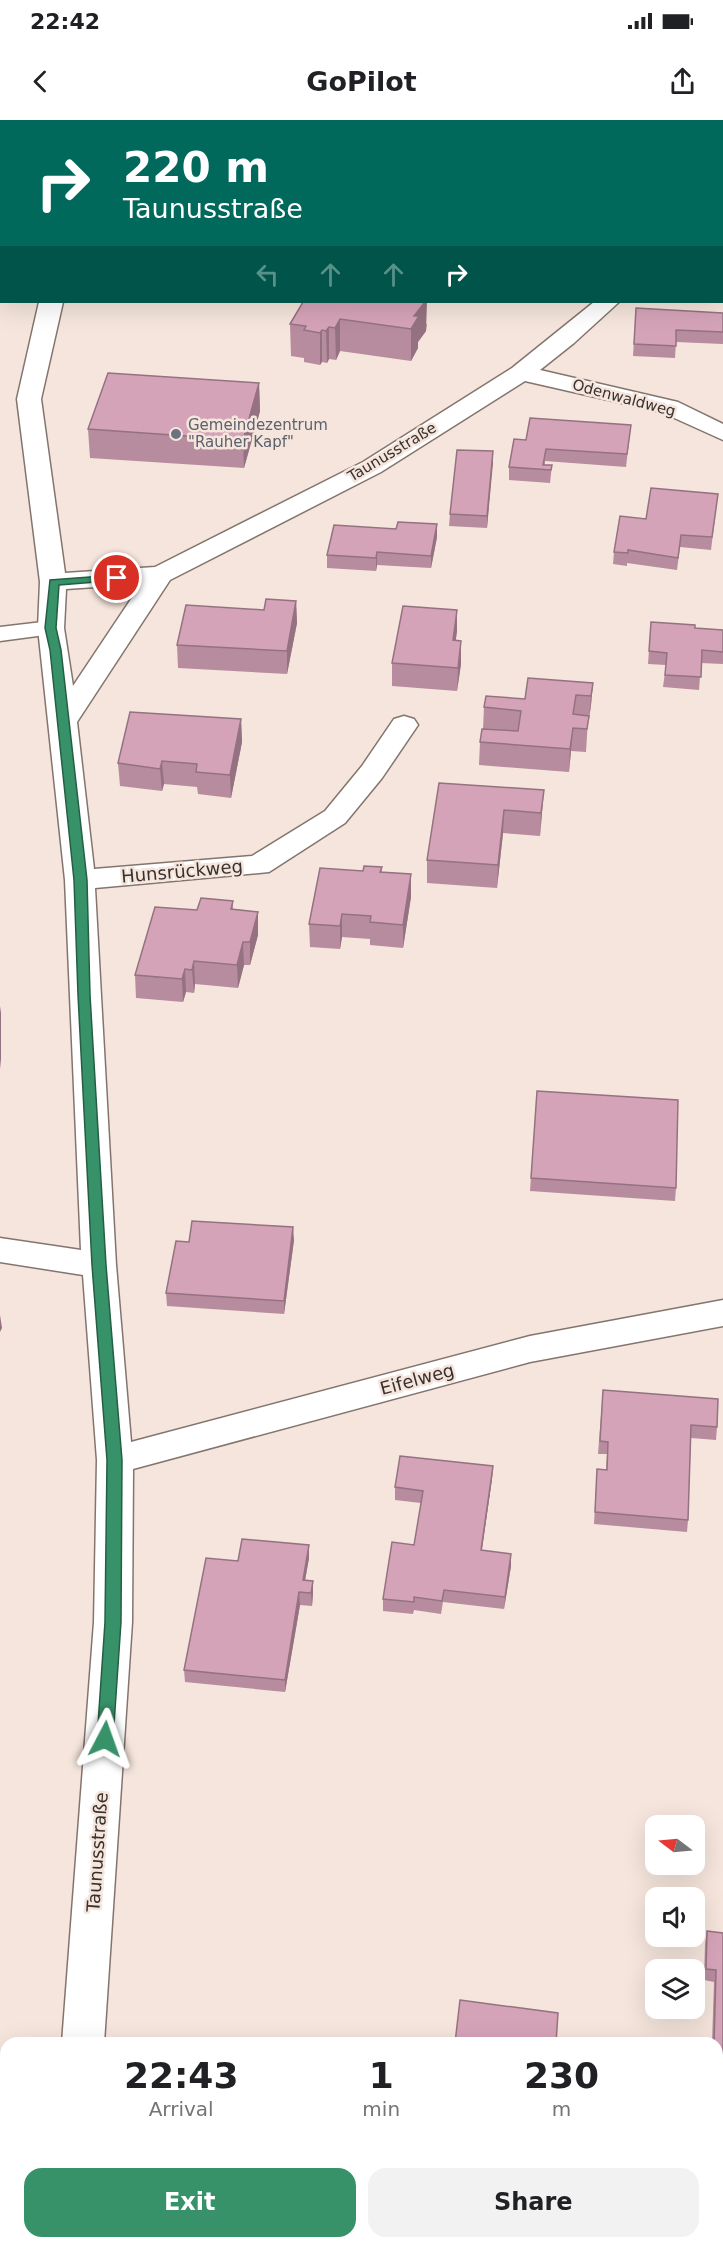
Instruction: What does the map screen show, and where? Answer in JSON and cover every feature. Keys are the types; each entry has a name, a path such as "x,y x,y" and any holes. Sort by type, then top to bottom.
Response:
{"street":[{"name":"Taunusstraße","path":"51,303 29,399 53,582 51,628 80,880 99,1265 115,1460 113,1622 83,2037"},
{"name":"Taunusstraße","path":"53,582 160,575 372,467 521,373 606,303"},
{"name":"Odenwaldweg","path":"521,373 669,407 723,433"},
{"name":"Taunusstraße","path":"63,722 160,575"},
{"name":"Hunsrückweg","path":"80,880 259,865 335,817 372,772 404,725"},
{"path":"0,1250 99,1265"},
{"name":"Eifelweg","path":"115,1460 530,1349 723,1313"}],"lane":[{"path":"0,634 51,628"}],"building":[{"path":"302,303 424,303 414,316 419,316 411,329 340,319 335,328 329,327 320,333 304,330 306,326 290,324"},
{"path":"636,308 723,313 723,332 676,330 676,346 634,344"},
{"path":"108,373 259,383 243,440 88,429"},
{"path":"530,418 631,425 627,454 546,449 543,465 552,465 551,470 509,467 514,439 526,440"},
{"path":"457,450 493,451 487,516 450,514"},
{"path":"651,488 718,494 712,537 681,535 678,558 628,550 628,553 614,552 620,516 646,519"},
{"path":"398,522 437,524 431,556 377,552 376,558 327,555 334,525 396,529"},
{"path":"266,599 296,601 287,651 177,645 186,605 264,610"},
{"path":"403,606 457,610 453,640 461,641 458,668 392,663"},
{"path":"651,622 695,625 695,628 723,630 723,652 702,650 701,677 665,675 667,653 649,651"},
{"path":"528,678 593,683 591,696 576,695 573,714 589,716 587,729 573,728 570,749 480,742 482,729 518,731 521,711 484,707 486,696 525,699"},
{"path":"130,712 241,719 230,775 196,772 197,764 162,761 160,769 118,763"},
{"path":"439,783 544,790 541,813 504,810 498,865 427,860"},
{"path":"364,866 382,867 380,872 411,874 403,925 370,922 371,916 342,914 340,926 309,924 320,868 363,871"},
{"path":"201,898 233,901 231,909 258,912 250,942 243,942 237,965 194,961 192,970 185,969 182,979 135,975 155,907 197,910"},
{"path":"537,1091 678,1100 676,1188 531,1178"},
{"path":"192,1221 293,1227 284,1301 166,1293 176,1241 189,1242"},
{"path":"603,1390 718,1399 717,1427 691,1425 688,1520 595,1512 597,1469 607,1470 608,1442 600,1441"},
{"path":"400,1456 493,1466 481,1550 511,1554 505,1597 444,1590 442,1601 414,1597 414,1602 383,1599 392,1542 414,1545 423,1491 395,1487"},
{"path":"242,1539 309,1545 303,1580 313,1581 311,1593 299,1592 285,1680 184,1670 206,1558 238,1561"},
{"path":"707,1931 723,1933 723,2037 714,2037 716,1970 706,1969"},
{"path":"460,2000 558,2013 556,2037 456,2037"}],"place":[{"name":"Gemeindezentrum \"Rauher Kapf\"","path":"176,434"}],"route":[{"path":"105,1739 113,1622 115,1460 99,1265 80,880 51,628 53,582 117,578"}]}
